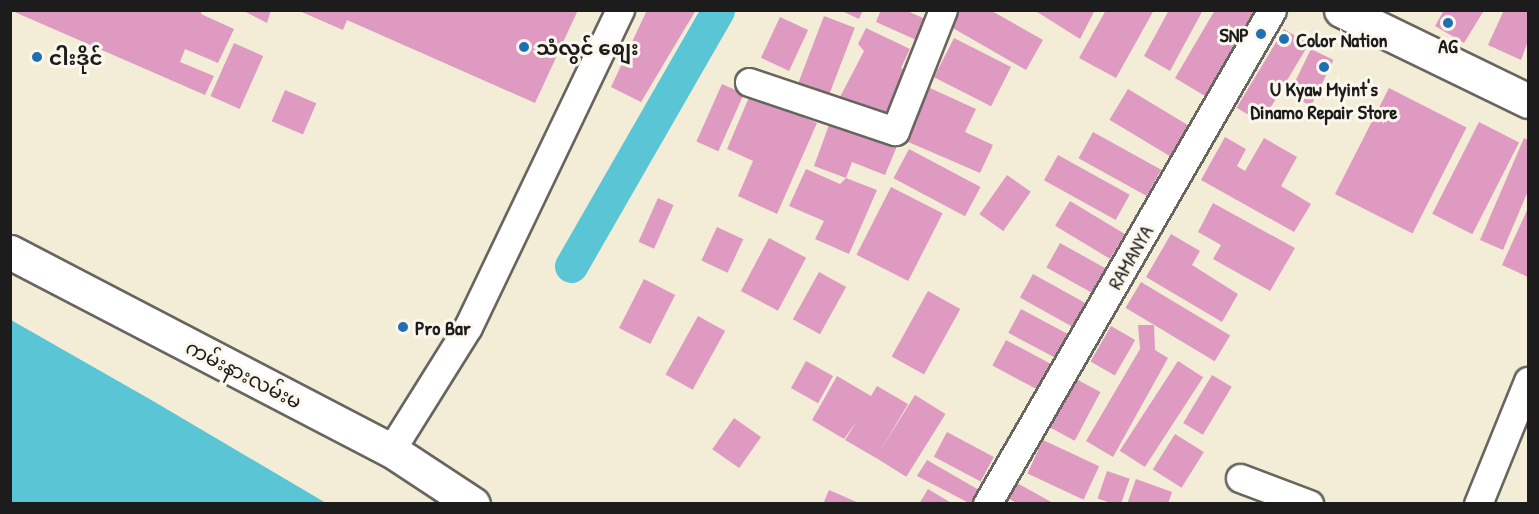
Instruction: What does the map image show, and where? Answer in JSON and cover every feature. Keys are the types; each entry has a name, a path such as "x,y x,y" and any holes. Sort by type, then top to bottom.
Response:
{"main road":[{"path":"1341,10 1528,101"},
{"name":"ကမ်းနားလမ်းမ","path":"10,252 391,450 473,504"}],"street":[{"path":"391,450 468,327 620,10"},
{"path":"749,82 895,131 944,10"},
{"name":"RAMANYA","path":"987,504 1272,10"},
{"path":"1478,504 1528,381"},
{"path":"1240,478 1309,504"}],"water":[{"path":"11,320 153,401 326,503 11,503"}],"building":[{"path":"10,10 202,10 201,14 234,29 218,63 185,49 180,62 214,76 205,95"},
{"path":"242,10 271,10 267,23"},
{"path":"297,10 578,10 535,103 347,20 343,30"},
{"name":"သံလွင် စျေး","path":"647,10 696,10 641,102 611,87"},
{"path":"840,10 863,10 859,19"},
{"path":"881,10 905,10 932,22 923,43 876,22"},
{"path":"960,10 990,10 1043,40 1026,70 951,27"},
{"path":"1034,10 1095,10 1080,39"},
{"path":"1106,10 1154,10 1116,78 1079,58"},
{"path":"1169,10 1203,10 1170,71 1144,56"},
{"path":"1215,10 1257,10 1210,99 1175,78"},
{"path":"1444,10 1480,10 1483,12 1464,43 1435,26"},
{"path":"1504,10 1528,10 1528,41 1521,60 1488,45"},
{"path":"824,16 855,28 828,98 797,86"},
{"path":"780,17 808,30 789,71 761,58"},
{"path":"866,28 910,49 901,68 908,73 892,121 840,97 864,51 858,44"},
{"path":"1284,29 1309,44 1261,123 1237,108"},
{"path":"954,38 1011,67 991,106 934,77"},
{"path":"234,43 263,56 240,109 210,96"},
{"path":"1311,49 1333,60 1311,106 1289,95"},
{"path":"722,84 744,94 718,151 696,142"},
{"path":"930,88 976,109 965,132 993,145 980,173 906,141"},
{"path":"1389,88 1467,127 1412,234 1335,194"},
{"path":"1128,89 1192,128 1174,158 1109,120"},
{"path":"285,90 316,103 303,135 272,121"},
{"path":"750,95 817,123 777,214 738,196 753,161 727,149"},
{"path":"830,122 897,146 885,175 852,162 846,178 814,166"},
{"path":"1479,122 1519,142 1472,234 1432,214"},
{"path":"1093,132 1161,170 1147,196 1078,158"},
{"path":"1225,137 1246,149 1237,166 1245,171 1264,138 1297,157 1281,186 1311,204 1294,232 1201,180"},
{"path":"1524,138 1528,140 1528,191 1503,250 1480,240"},
{"path":"909,149 981,187 965,216 894,178"},
{"path":"1058,155 1130,195 1116,220 1044,180"},
{"path":"806,169 840,184 846,178 877,190 849,254 815,239 824,221 789,206"},
{"path":"1007,175 1031,192 1003,231 979,214"},
{"path":"891,187 943,213 908,281 856,255"},
{"path":"658,198 674,205 654,249 638,242"},
{"path":"1070,201 1125,234 1110,259 1055,226"},
{"path":"1213,203 1295,248 1270,291 1213,259 1221,245 1198,232"},
{"path":"1528,208 1528,277 1502,265"},
{"path":"717,227 743,239 728,273 701,261"},
{"path":"1171,234 1200,251 1192,265 1238,294 1222,322 1146,277"},
{"path":"769,238 806,258 778,311 741,291"},
{"path":"1060,243 1107,269 1094,294 1046,267"},
{"path":"819,272 846,287 820,334 793,319"},
{"path":"1033,274 1088,305 1075,328 1020,298"},
{"path":"644,279 675,295 650,344 619,328"},
{"path":"1141,282 1230,336 1215,361 1126,308"},
{"path":"928,291 960,309 924,375 892,357"},
{"path":"1021,309 1068,334 1055,358 1008,333"},
{"path":"698,316 725,331 693,390 666,375"},
{"path":"1138,325 1154,325 1155,350 1168,358 1113,457 1086,441 1140,349"},
{"path":"1111,326 1135,340 1115,376 1090,362"},
{"path":"1006,340 1053,365 1039,390 992,366"},
{"path":"806,361 833,376 818,403 791,388"},
{"path":"1178,361 1203,377 1145,467 1120,451"},
{"path":"1212,375 1232,387 1203,435 1183,423"},
{"path":"837,376 871,396 877,386 908,404 876,458 845,440 857,421 844,439 812,420"},
{"path":"1074,378 1100,392 1075,441 1048,427"},
{"path":"915,395 946,414 906,477 876,458"},
{"path":"734,418 761,437 739,468 712,449"},
{"path":"947,432 994,457 981,482 934,457"},
{"path":"1175,434 1204,452 1182,488 1153,470"},
{"path":"1043,440 1099,466 1084,500 1027,474"},
{"path":"927,460 979,490 971,504 917,476"},
{"path":"1107,471 1130,479 1121,504 1098,498"},
{"path":"1136,479 1172,492 1168,504 1127,504"},
{"path":"1015,482 1055,504 1018,504 1006,497"},
{"path":"928,489 953,504 919,504"},
{"path":"829,490 859,503 859,504 823,504"}],"waterway":[{"path":"571,266 718,10"}],"place":[{"name":"AG","path":"1448,23"},
{"name":"SNP","path":"1261,34"},
{"name":"Color Nation","path":"1284,39"},
{"name":"သံလွင် စျေး","path":"524,47"},
{"name":"ငါးဒိုင်","path":"37,57"},
{"name":"U Kyaw Myint's Dinamo Repair Store","path":"1324,67"},
{"name":"Pro Bar","path":"403,327"}]}
